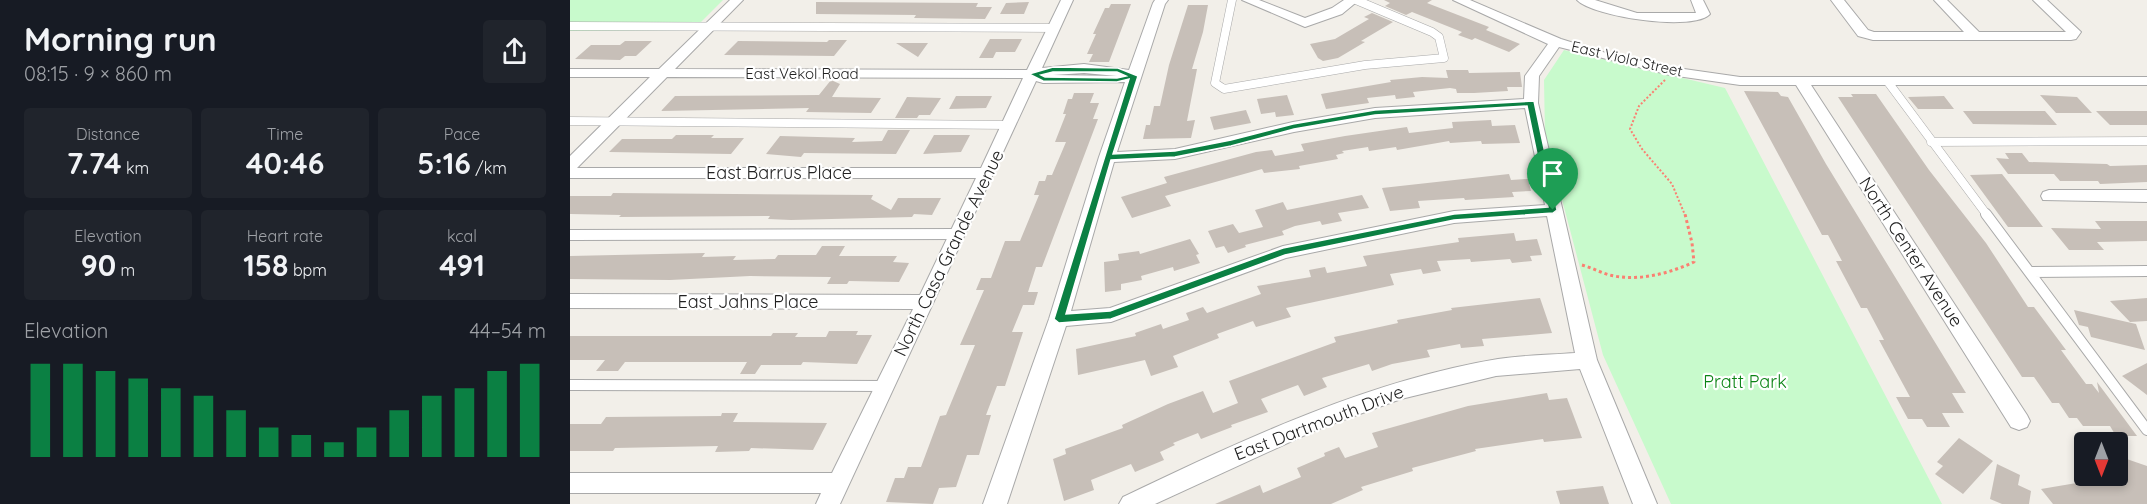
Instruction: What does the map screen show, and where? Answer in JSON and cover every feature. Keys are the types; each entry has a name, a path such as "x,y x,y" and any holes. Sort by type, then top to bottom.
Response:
{"street":[{"path":"570,165 737,0"},
{"name":"North Casa Grande Avenue","path":"828,504 1010,125 1067,0"},
{"path":"995,504 1059,319 1107,157 1159,3 1162,0"},
{"path":"1248,0 1305,23 1337,11 1355,0"},
{"name":"East Viola Street","path":"1460,0 1556,42 1666,70 1740,81 1802,83 2147,81"},
{"path":"1583,0 1637,17 1699,17 1704,14 1697,0"},
{"path":"1838,0 1863,33 1873,36 2072,36 2074,32 2038,0"},
{"path":"1940,0 1974,35"},
{"path":"1556,42 1532,76 1531,103 1587,360 1646,504"},
{"name":"East Vekol Road","path":"570,73 1033,74 1043,79 1117,80 1134,76"},
{"name":"North Center Avenue","path":"1802,83 2019,421"},
{"path":"1107,157 1175,154 1293,127 1375,113 1531,103"},
{"name":"East Barrus Place","path":"570,173 987,173"},
{"path":"2049,196 2147,196"},
{"path":"1059,319 1111,315 1283,252 1454,217 1553,210"},
{"name":"East Jahns Place","path":"570,302 926,302"},
{"name":"East Dartmouth Drive","path":"1131,504 1268,439 1385,394 1497,368 1587,360"},
{"path":"570,483 838,483"}],"lane":[{"path":"1232,0 1215,83 1224,89 1344,68 1444,58 1439,37 1432,32 1355,0"},
{"path":"570,26 1054,28"},
{"path":"1888,82 2147,430"},
{"path":"570,121 1010,125"},
{"path":"1931,142 2147,141"},
{"path":"570,235 958,234"},
{"path":"2030,272 2147,272"},
{"path":"570,385 885,386"}],"path":[{"path":"1564,258 1615,276 1637,277 1684,267 1694,262 1695,255 1687,222 1676,193 1668,179 1640,149 1630,129 1639,106 1663,84 1666,70"}],"green space":[{"path":"570,0 723,0 692,31 570,31"},
{"name":"Pratt Park","path":"1564,50 1725,88 1942,504 1671,504 1603,355 1545,135 1544,80"}],"building":[{"path":"1384,0 1432,0 1427,3 1489,27 1486,30 1520,44 1509,52 1475,38 1472,40 1458,35 1462,32 1412,12 1406,15 1385,6 1390,3"},
{"path":"816,2 978,3 976,7 992,7 985,19 914,18 916,15 816,14"},
{"path":"1029,2 1024,14 1000,14 1006,3"},
{"path":"1111,4 1131,4 1109,62 1089,62 1093,54 1087,54 1096,34 1093,34 1105,8 1109,8"},
{"path":"1188,5 1208,5 1192,69 1197,69 1187,121 1195,120 1191,138 1143,139 1146,125 1150,125 1154,106 1160,106 1169,65"},
{"path":"1372,13 1393,22 1338,58 1323,61 1318,58 1310,44 1335,39 1369,19 1364,17"},
{"path":"990,39 1022,39 1015,52 996,52 993,58 979,58"},
{"path":"847,40 834,56 724,55 738,41 827,42"},
{"path":"625,41 652,41 636,56 625,56 620,60 575,59 591,45 620,45"},
{"path":"896,43 928,43 918,57"},
{"path":"1446,70 1468,70 1469,73 1520,72 1522,87 1507,87 1508,91 1474,93 1457,93 1456,89 1450,88 1413,92 1415,97 1396,99 1395,95 1367,98 1369,103 1326,109 1321,94 1391,82 1390,80 1422,77 1448,78"},
{"path":"831,80 840,84 832,97 881,98 871,113 806,112 809,108 661,111 675,96 819,95"},
{"path":"1744,91 1778,92 1781,96 1788,97 1826,164 1966,393 1952,393 1964,413 1942,413 1950,427 1927,427 1922,419 1908,419 1896,397 1910,397 1879,340 1884,340 1867,308 1861,308 1836,261 1842,261 1828,235 1822,235"},
{"path":"1074,93 1094,93 1090,103 1099,103 1093,119 1098,119 1042,267 1036,267 1028,292 1038,292 1034,305 1023,305 1012,332 1023,332 1005,386 997,386 986,415 991,415 979,455 967,455 956,487 939,488 933,504 886,502 895,478 904,478 908,467 921,467 940,416 946,415 975,345 960,345 984,290 976,290 981,278 991,278 1005,241 1020,241 1039,195 1034,195 1039,181 1045,181 1047,175 1052,175 1066,142 1055,142 1066,114 1063,114 1068,99 1072,99"},
{"path":"1851,94 1876,94 1929,170 1986,243 2028,307 2034,307 2066,350 2061,350 2086,384 2092,384 2099,393 2097,382 2137,436 2128,436 2128,432 2114,432 2110,426 2083,426 2077,418 2069,418 2059,403 2052,403 2034,377 2022,377 1838,97 1853,97"},
{"path":"1287,95 1294,115 1276,117 1275,112 1261,114 1257,99"},
{"path":"2040,95 2077,97 2092,113 2056,113"},
{"path":"956,96 992,96 986,108 949,109"},
{"path":"1944,96 1954,109 1918,109 1908,97"},
{"path":"907,97 941,98 930,115 919,115 917,118 895,118"},
{"path":"1246,110 1251,123 1214,130 1210,117"},
{"path":"1963,111 2045,111 2057,125 1973,124"},
{"path":"2096,111 2147,111 2147,125 2110,125"},
{"path":"1491,120 1492,126 1515,125 1520,143 1482,144 1481,141 1450,143 1449,141 1397,150 1396,147 1369,151 1368,147 1342,151 1344,153 1336,155 1338,159 1299,166 1300,169 1264,173 1262,169 1165,196 1171,206 1132,218 1121,197 1167,183 1164,177 1256,152 1272,150 1275,156 1304,151 1301,144 1345,136 1407,127 1409,133 1453,128 1452,122"},
{"path":"888,130 910,130 896,154 804,153 801,157 766,154 780,136 855,138 852,142 882,141"},
{"path":"676,135 744,138 731,154 609,152 622,139 672,139"},
{"path":"934,135 970,135 961,152 923,154"},
{"path":"2005,153 2022,153 2029,162 2107,164 2110,166 2147,165 2147,182 2100,184 2098,181 2060,181 2054,174 2008,174 1996,158 2009,159"},
{"path":"1509,174 1511,180 1528,179 1531,191 1512,192 1514,197 1418,201 1420,208 1390,211 1382,188"},
{"path":"2002,174 2043,227 2008,227 1970,175"},
{"path":"613,193 873,195 871,199 891,210 898,198 941,198 932,215 914,214 912,217 791,220 768,219 770,216 619,217 621,215 570,214 570,196 611,196"},
{"path":"1362,195 1369,208 1338,213 1342,221 1322,225 1320,221 1295,226 1282,231 1284,235 1245,245 1246,247 1228,253 1224,246 1216,248 1208,231 1233,224 1239,233 1263,227 1255,210 1283,202 1287,210"},
{"path":"2095,221 2147,221 2147,241 2097,242 2104,250 2069,250 2051,228 2101,229"},
{"path":"1514,233 1516,241 1537,239 1542,255 1530,256 1532,261 1512,263 1510,259 1471,262 1470,259 1437,261 1441,271 1423,274 1421,269 1390,274 1394,285 1286,308 1291,317 1256,327 1253,321 1217,334 1219,338 1173,356 1178,367 1151,376 1145,360 1078,375 1076,349 1136,336 1135,333 1161,324 1163,329 1189,320 1186,313 1203,307 1207,313 1261,294 1257,286 1311,277 1309,270 1325,267 1327,273 1367,266 1363,256 1459,242 1458,238"},
{"path":"1190,239 1199,254 1196,255 1200,263 1174,271 1173,267 1141,276 1142,280 1121,284 1121,290 1105,292 1104,262 1119,260 1118,254 1139,251 1140,254"},
{"path":"822,246 845,246 839,256 897,256 893,262 909,263 899,282 849,281 847,284 827,284 831,277 750,276 670,280 570,279 570,256 705,253 702,257 736,256 733,260 775,259 778,255 816,255"},
{"path":"1540,298 1552,333 1482,339 1484,346 1461,348 1460,344 1427,350 1430,357 1392,364 1372,371 1369,364 1322,378 1327,387 1304,396 1298,385 1261,399 1268,412 1201,439 1198,433 1173,443 1175,445 1160,452 1164,460 1135,472 1131,464 1091,480 1094,490 1064,501 1053,459 1066,454 1065,449 1123,428 1122,425 1168,404 1203,391 1213,413 1238,403 1229,381 1336,342 1334,337 1398,323 1397,320 1452,310 1451,308"},
{"path":"2147,298 2147,321 2130,322 2110,301"},
{"path":"2074,310 2136,324 2145,350 2091,337 2088,327 2079,325"},
{"path":"829,331 858,331 856,335 872,335 857,364 803,362 801,365 761,365 755,374 740,374 747,362 625,362 618,371 596,371 605,360 570,360 570,336 771,336 773,333 798,333 795,337 826,337"},
{"path":"2147,363 2147,395 2122,376"},
{"path":"1547,393 1549,400 1567,398 1582,438 1544,442 1543,439 1475,449 1476,451 1412,468 1413,471 1361,487 1363,490 1331,504 1215,504 1260,485 1263,493 1301,477 1297,468 1339,447 1345,458 1378,447 1372,433 1468,406"},
{"path":"722,413 738,413 733,422 827,423 813,450 751,448 749,451 715,452 718,446 570,451 570,424 601,424 606,417 721,416"},
{"path":"1959,438 1993,461 1963,494 1935,474 1943,466 1937,462"},
{"path":"2128,459 2147,466 2147,504 2053,504 2041,489 2074,483 2074,486 2128,486"},
{"path":"1997,464 2020,475 2018,485 2031,491 2029,504 2002,504 1990,499"},
{"path":"1603,486 1609,504 1560,504 1556,491"}],"route":[{"path":"1553,210 1454,217 1283,252 1111,315 1059,319 1107,157 1134,76 1117,80 1043,79 1033,74 1053,69 1118,70 1134,76 1107,157 1175,154 1293,127 1375,113 1531,103 1553,210"}]}
